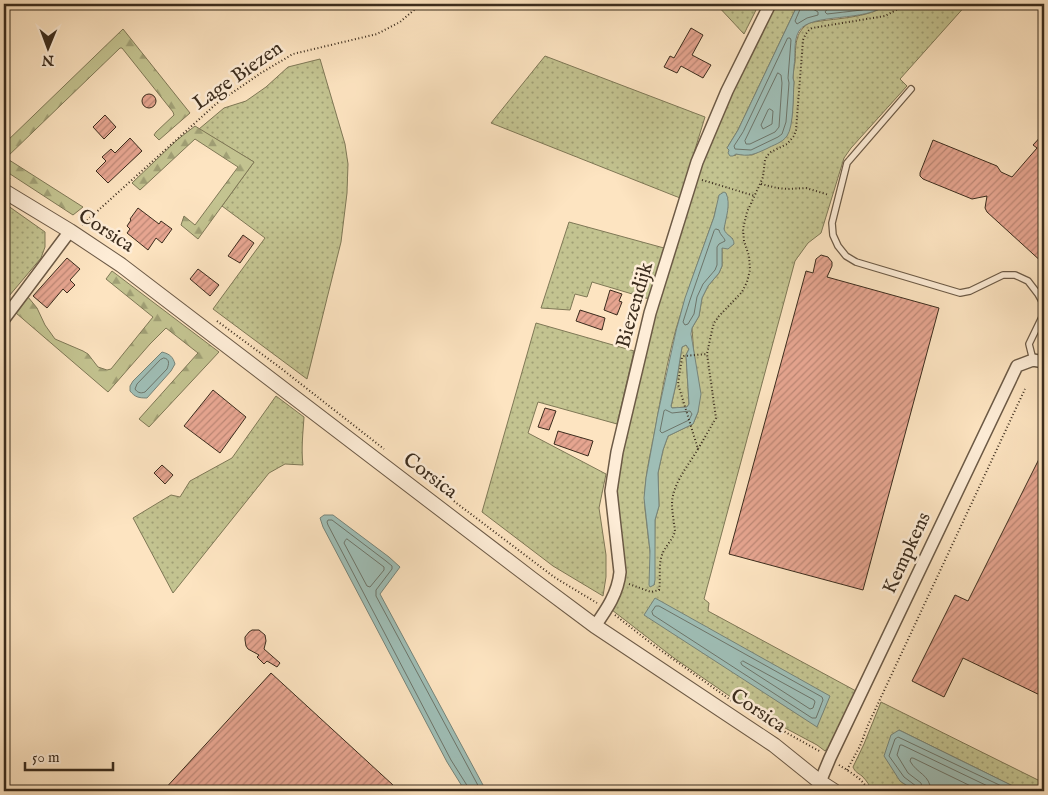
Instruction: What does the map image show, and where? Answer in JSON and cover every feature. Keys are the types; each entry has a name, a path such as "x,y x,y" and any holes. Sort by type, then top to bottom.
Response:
{"street":[{"name":"Biezendijk","path":"594,626 617,588 620,572 611,491 617,452 650,313 697,162 727,91 770,4"},
{"name":"Corsica","path":"4,191 121,264 594,626 774,745 834,791"},
{"path":"4,320 70,231"},
{"name":"Kempkens","path":"820,782 1017,366 1039,361"}],"lane":[{"path":"911,89 848,163 832,223 833,235 838,246 846,256 856,262 960,293 970,291 1003,275 1015,276 1028,281 1044,305"},
{"path":"1039,361 1029,344 1044,313"}],"path":[{"name":"Lage Biezen","path":"70,231 83,225 216,104 262,73 293,54 377,34 400,22 421,4"},
{"path":"626,583 636,585 650,592 659,590 660,561 664,549 675,531 672,504 674,492 677,483 716,418 708,354 712,330 719,316 742,292 747,282 750,270 749,256 744,241 743,229 747,212 763,177 765,160 771,152 787,144 794,136 796,130 803,40 812,28 886,16 902,4"},
{"path":"697,178 755,196"},
{"path":"760,184 788,189 806,188 838,198"},
{"path":"698,449 678,384 682,357 708,354"},
{"name":"Kempkens","path":"847,770 860,746 868,725 1025,389"},
{"name":"Corsica","path":"606,609 733,701"},
{"name":"Corsica","path":"747,710 830,758 858,777 868,791"}],"green space":[{"path":"716,4 759,4 744,34"},
{"path":"774,4 798,4 738,130 727,148 735,156 736,154 752,155 781,141 789,130 792,114 796,45 798,36 809,23 871,13 887,4 967,4 900,79 907,86 844,158 821,233 808,243 795,261 704,599 709,603 708,611 856,691 830,745 825,751 744,706 674,658 612,610 625,569 619,530 617,475 645,343 699,171 715,127","holes":["725,193 727,206 724,232 733,239 722,248 722,266 702,298 699,316 692,328 698,412 693,424 668,436 658,473 659,506 655,520 654,585 645,509 645,489 649,459 664,379 676,329 716,208"]},
{"path":"123,29 190,113 159,140 154,135 174,115 173,112 122,48 120,48 6,158 83,207 73,215 4,170 4,144"},
{"path":"545,56 705,117 680,198 491,123"},
{"path":"320,59 345,144 348,164 347,193 341,242 307,379 213,309 265,238 222,206 254,162 199,129 224,108 246,101 266,87 288,67"},
{"path":"195,126 254,162 198,239 181,225 184,216 195,225 238,167 195,139 140,190 132,183 177,140"},
{"path":"4,203 45,232 45,247 41,258 4,302"},
{"path":"569,222 664,248 649,299 592,282 587,297 575,294 570,310 541,308"},
{"path":"112,271 219,352 149,427 139,419 198,353 166,328 108,392 16,313 28,297 37,308 45,325 55,339 88,354 98,367 107,370 111,369 153,317 106,279"},
{"path":"536,323 634,351 617,424 538,402 528,433 606,474 599,508 606,555 606,577 603,596 553,566 482,512"},
{"path":"686,345 689,349 686,355 689,404 687,407 672,408 682,347"},
{"path":"276,396 304,417 303,465 285,464 269,473 173,593 133,518 171,495 180,497 190,481 232,458"},
{"path":"881,702 1044,783 1044,791 1023,791 899,730 900,781 915,791 872,791 853,767"}],"water":[{"path":"798,4 815,4 820,7 842,4 887,4 878,10 866,14 815,21 805,25 799,31 795,44 792,118 787,136 780,142 755,154 736,154 730,156 727,148 738,130"},
{"path":"724,192 726,193 728,211 724,229 733,239 734,244 728,249 722,248 722,266 702,298 699,316 692,328 691,334 701,394 698,412 693,424 668,436 663,450 658,473 659,506 655,520 655,580 654,585 650,587 650,551 644,498 646,478 676,331 685,298 714,217 719,195","holes":["686,345 689,349 686,355 689,404 687,407 672,408 682,347"]},
{"path":"162,352 173,359 175,364 171,371 147,398 135,396 130,391 133,381"},
{"path":"324,515 333,515 400,567 380,594 483,785 488,791 465,791 447,762 323,527 320,518"},
{"path":"655,598 830,696 817,727 644,615"},
{"path":"899,730 1023,791 915,791 900,781 884,756 891,735"}],"building":[{"path":"691,28 703,35 692,55 711,65 703,78 681,66 677,73 664,67 670,56 674,58"},
{"path":"149,94 154,96 156,101 154,106 149,108 144,106 142,101 144,96"},
{"path":"105,115 116,127 104,139 93,127"},
{"path":"1044,133 1044,264 987,212 985,208 987,196 972,199 923,179 920,176 933,140 997,166 1001,172 1012,177 1037,148 1033,145"},
{"path":"130,138 142,151 108,183 96,171 106,161 102,157 111,149 115,153"},
{"path":"138,208 159,224 161,221 172,229 162,243 156,238 148,250 127,233 130,229 127,226 130,219"},
{"path":"243,235 254,243 240,263 228,256"},
{"path":"821,255 828,257 832,262 827,277 939,308 863,590 729,554 806,271 813,273 816,259"},
{"path":"67,258 80,269 70,280 75,285 67,293 63,289 47,308 33,296"},
{"path":"198,269 219,285 210,296 190,279"},
{"path":"610,290 622,294 619,301 622,302 617,315 604,310"},
{"path":"580,310 605,318 602,330 576,321"},
{"path":"213,390 246,417 220,453 184,426"},
{"path":"545,408 556,411 549,430 538,427"},
{"path":"558,431 593,441 588,456 554,444"},
{"path":"1044,449 1044,697 963,658 944,697 912,681 955,595 968,601"},
{"path":"162,465 173,475 165,484 154,473"},
{"path":"252,630 259,630 265,635 264,649 280,663 277,667 267,661 264,664 257,657 259,655 248,649 245,637"},
{"path":"271,673 393,785 387,791 163,791"}]}
